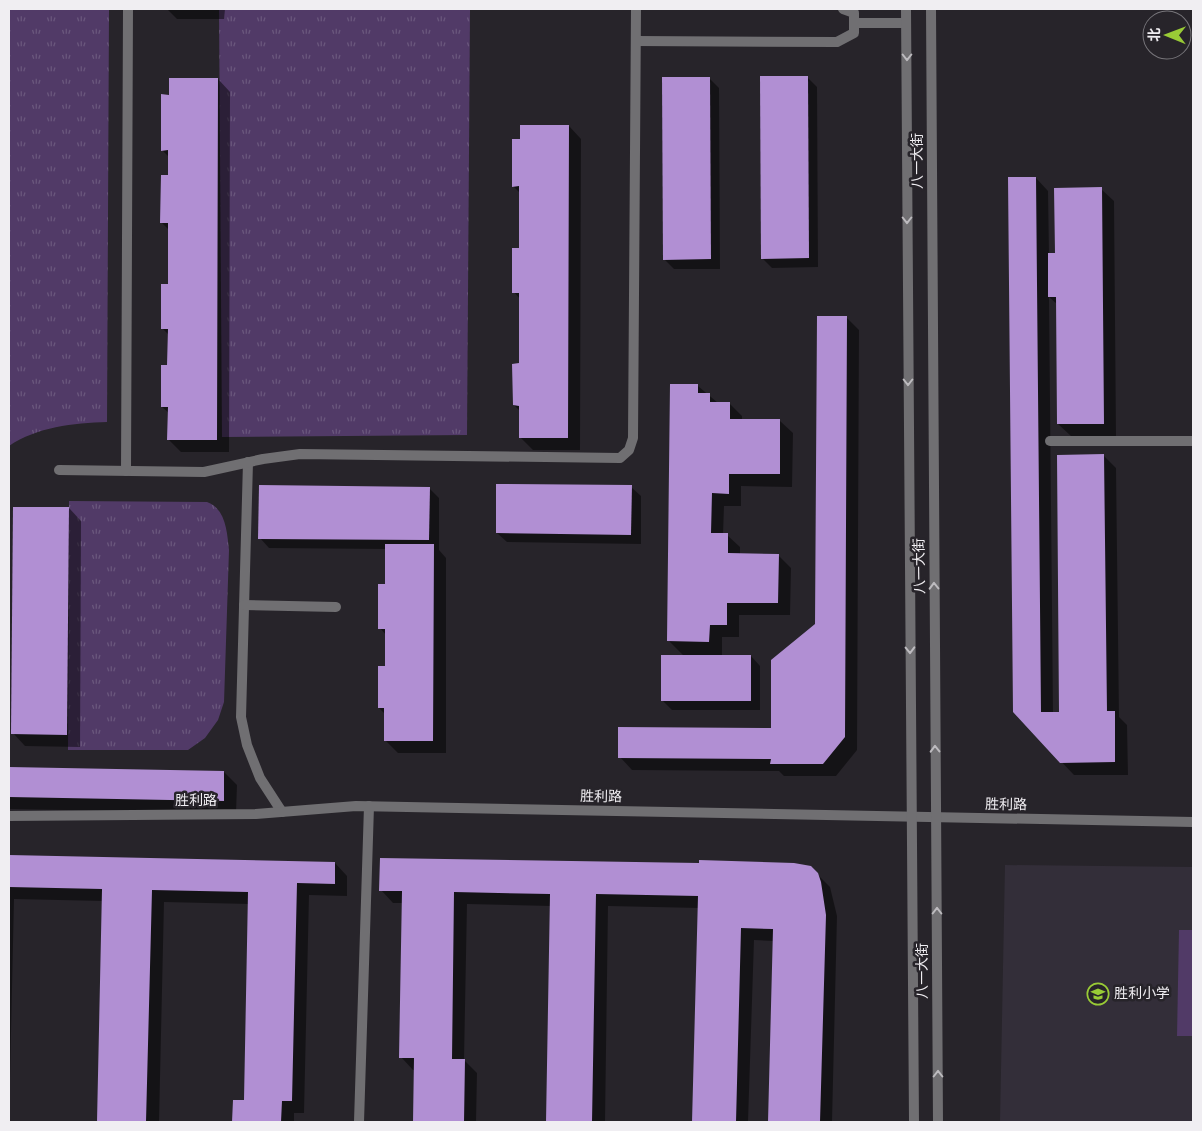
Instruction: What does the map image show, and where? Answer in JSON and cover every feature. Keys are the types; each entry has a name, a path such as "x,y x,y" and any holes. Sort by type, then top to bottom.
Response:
{"street":[{"path":"126,471 128,9"},
{"path":"59,470 204,472 288,454 620,458 629,450 633,438 636,9"},
{"path":"636,41 837,42 854,33 854,13 843,9"},
{"name":"八一大街","path":"906,9 914,1122"},
{"name":"八一大街","path":"931,9 938,1122"},
{"path":"854,23 906,23"},
{"path":"1050,440 1193,441"},
{"path":"248,462 241,717 247,746 260,778 282,812"},
{"path":"244,605 336,607"},
{"path":"359,1122 369,806"},
{"name":"胜利路","path":"9,816 256,814 369,806 1193,822"}],"shaded area":[{"name":"胜利小学","path":"1005,865 1193,867 1193,1122 1000,1122"}],"green space":[{"path":"9,9 109,9 107,422 43,430 9,446"},
{"path":"219,9 470,9 467,435 222,437"},
{"path":"69,501 207,502 213,505 222,516 229,550 224,702 218,720 205,738 188,750 68,750"},
{"path":"1179,930 1193,930 1193,1036 1177,1036"}],"building":[{"path":"760,76 808,76 809,258 761,259"},
{"path":"662,77 710,77 711,259 663,260"},
{"path":"169,78 218,78 217,440 167,440 168,407 161,407 161,365 167,365 168,329 161,329 161,284 168,284 168,223 160,223 161,175 168,175 168,150 161,151 161,94 169,95"},
{"path":"520,125 569,125 568,438 519,438 519,406 513,405 512,364 519,363 519,293 512,293 512,248 519,248 519,186 512,187 512,139 520,139"},
{"path":"1008,177 1036,177 1041,712 1059,712 1057,455 1104,454 1107,711 1115,711 1115,762 1060,763 1013,712"},
{"path":"1102,187 1104,424 1057,424 1056,297 1048,297 1048,253 1055,253 1054,188"},
{"path":"817,316 847,316 845,737 823,764 770,764 771,759 618,758 618,727 771,728 771,660 815,624"},
{"path":"670,384 698,384 698,393 710,393 710,402 730,402 730,419 780,419 780,474 729,474 729,494 712,493 711,533 728,533 728,553 779,554 778,603 727,603 727,625 710,625 709,642 667,641"},
{"path":"496,484 632,485 631,535 496,533"},
{"path":"259,485 430,487 429,540 258,539"},
{"path":"13,507 69,507 67,735 11,734"},
{"path":"385,544 434,544 433,741 384,741 384,708 378,708 378,666 385,666 385,629 378,629 378,584 385,584"},
{"path":"661,655 751,655 751,701 661,701"},
{"path":"9,767 224,771 224,801 9,797"},
{"path":"9,855 335,862 335,884 297,883 292,1101 282,1101 281,1122 232,1122 233,1100 244,1100 248,892 152,890 146,1122 97,1122 102,889 9,887"},
{"path":"380,858 699,863 699,860 794,863 811,866 818,873 821,882 826,915 820,1122 768,1122 773,929 741,928 736,1122 692,1122 698,896 596,894 592,1122 546,1122 550,894 454,892 452,1059 465,1059 464,1122 413,1122 414,1058 399,1058 402,891 379,891"}],"place":[{"name":"胜利小学","path":"1098,994"}]}
